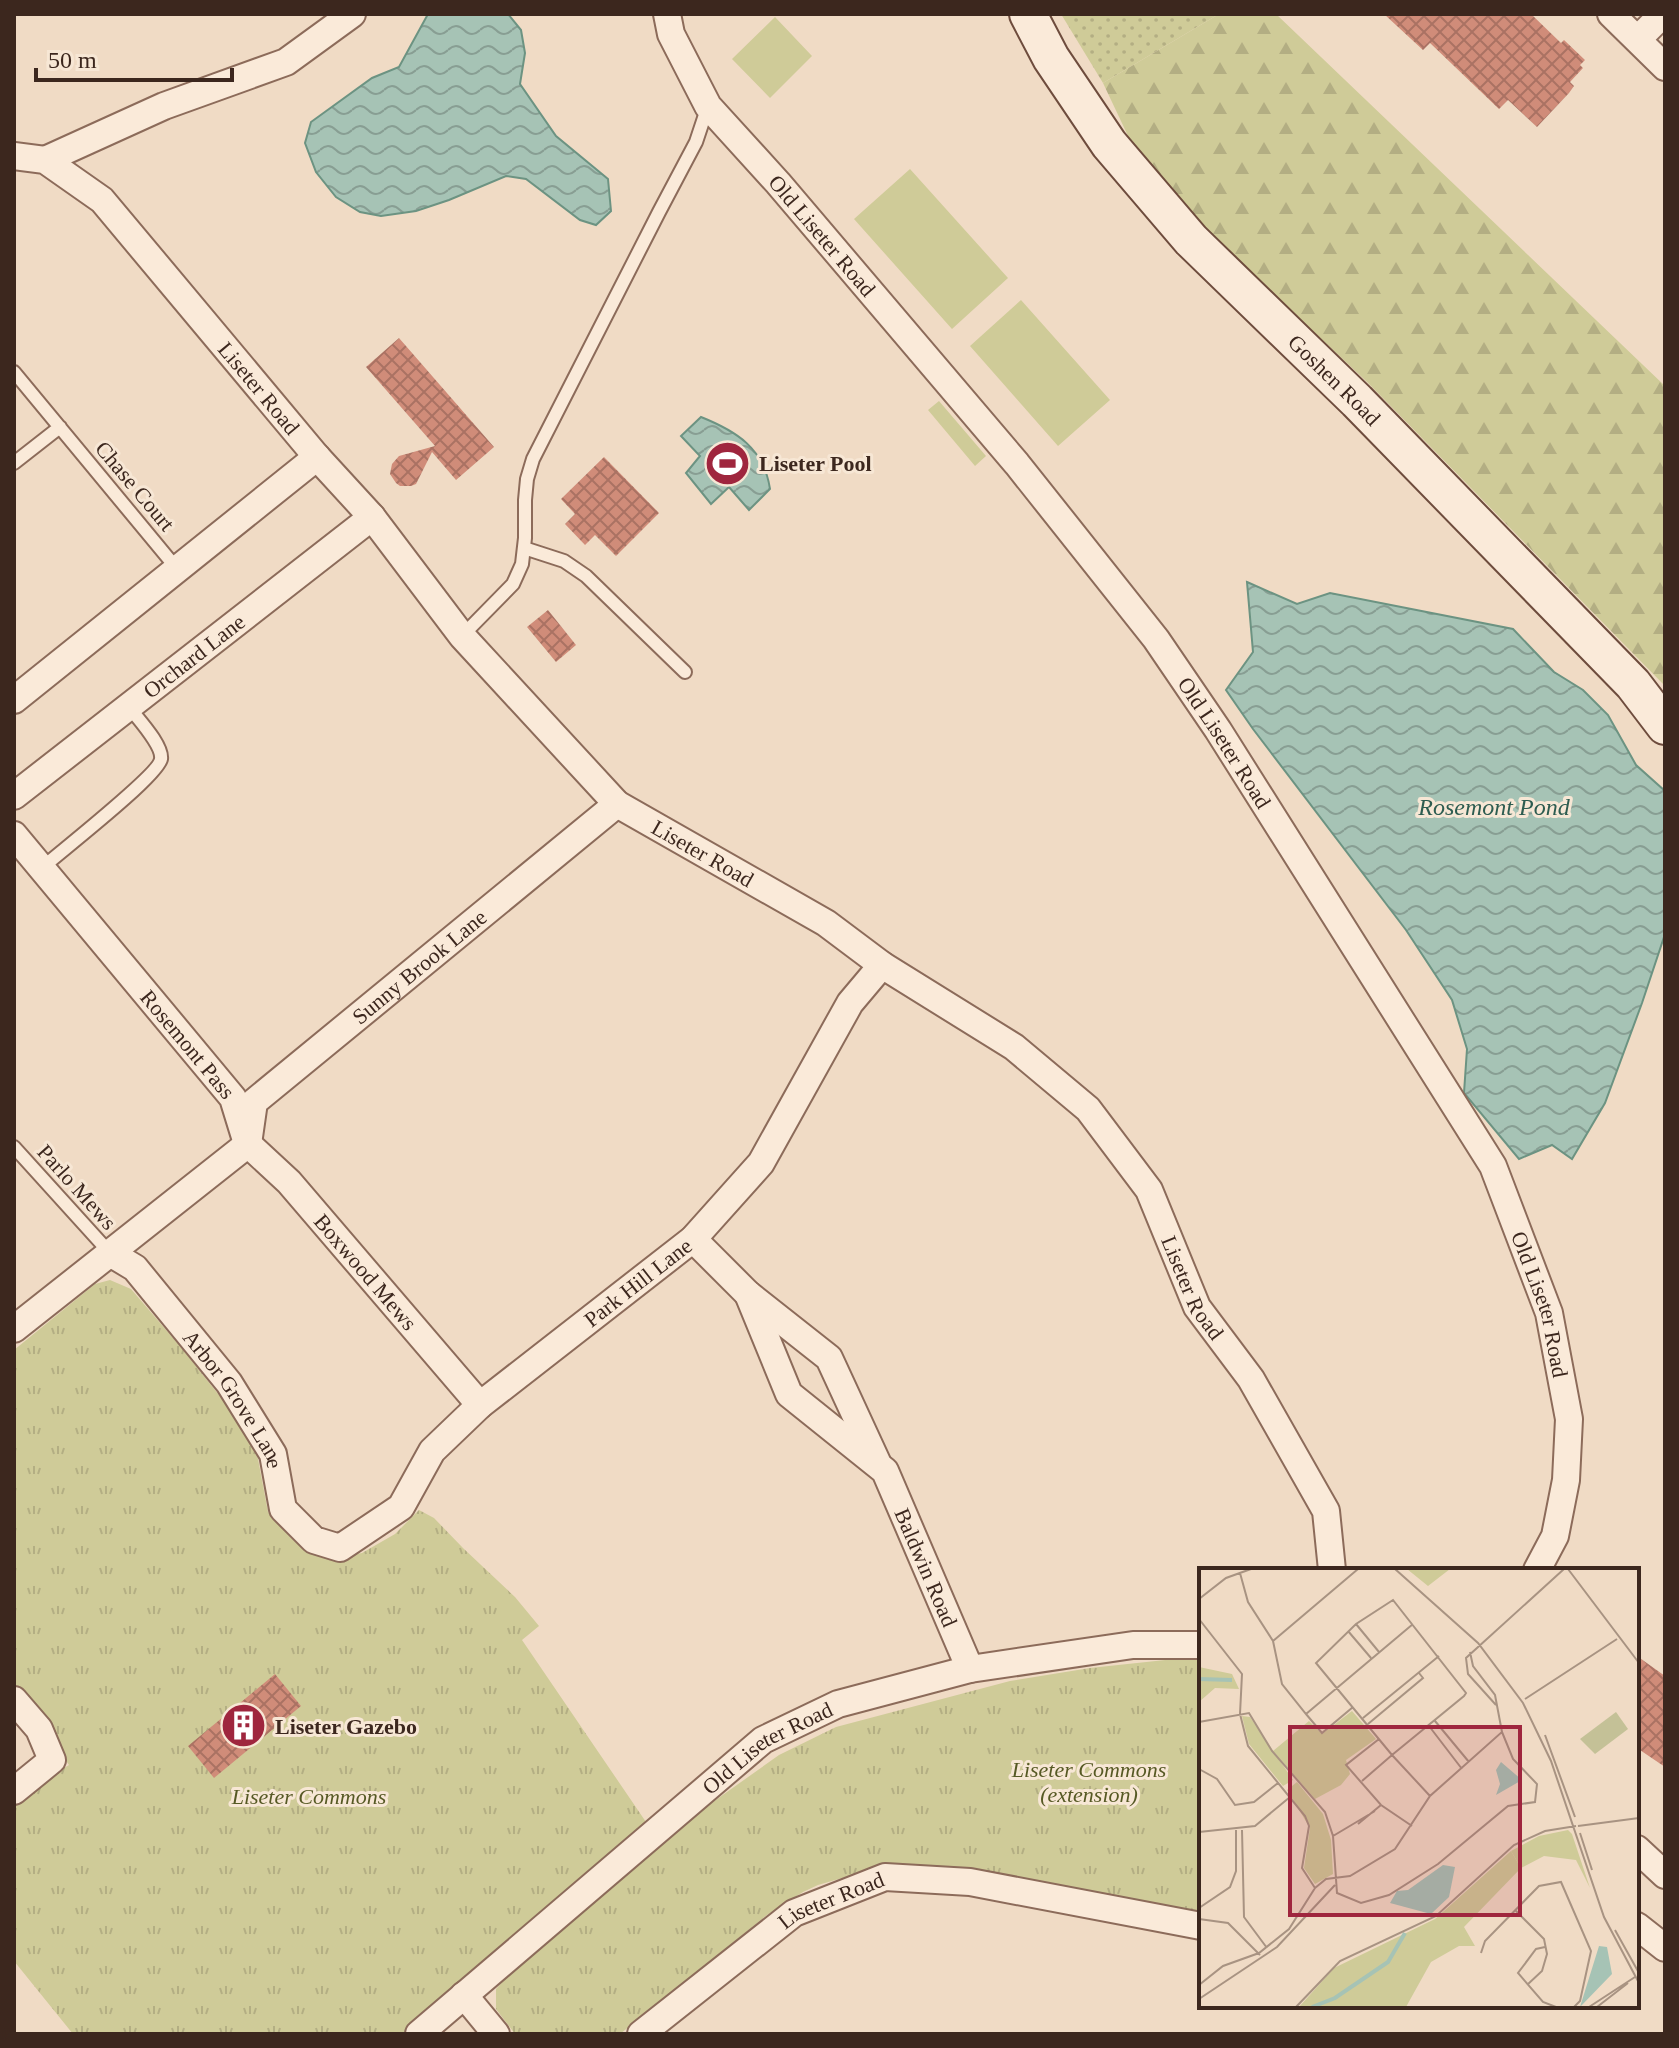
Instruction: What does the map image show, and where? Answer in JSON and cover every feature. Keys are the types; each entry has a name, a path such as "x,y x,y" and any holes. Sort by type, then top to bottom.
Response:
{"main road":[{"name":"Goshen Road","path":"1028,14 1051,58 1109,144 1191,240 1357,401 1611,661 1665,726"}],"street":[{"path":"45,160 164,106 286,62 352,14"},
{"name":"Old Liseter Road","path":"667,14 671,34 708,106 778,183 1017,464 1156,639 1218,730 1493,1166 1549,1313 1569,1419 1566,1480 1555,1536 1538,1568"},
{"path":"1611,14 1665,67"},
{"path":"1638,39 1663,14"},
{"name":"Liseter Road","path":"14,156 45,160 102,200 317,457 372,517 462,636 617,804 826,923 882,965 1014,1047 1088,1109 1149,1190 1197,1307 1251,1379 1326,1511 1332,1568"},
{"path":"14,700 317,457"},
{"name":"Orchard Lane","path":"14,796 372,517"},
{"name":"Sunny Brook Lane","path":"248,1144 254,1102 617,804"},
{"name":"Rosemont Pass","path":"14,835 233,1098 248,1144"},
{"name":"Park Hill Lane","path":"340,1548 401,1507 432,1451 480,1405 693,1239 761,1163 850,1003 882,965"},
{"path":"14,1329 248,1144"},
{"name":"Boxwood Mews","path":"248,1144 289,1182 480,1405"},
{"name":"Baldwin Road","path":"693,1239 748,1294 829,1358 882,1469 970,1669"},
{"name":"Arbor Grove Lane","path":"110,1253 135,1268 229,1383 273,1454 283,1509 314,1540 340,1548"},
{"name":"Baldwin Road","path":"748,1294 789,1394 882,1469"},
{"name":"Old Liseter Road","path":"419,2034 763,1740 838,1704 970,1669 1133,1645 1199,1645"},
{"path":"14,1700 39,1729 52,1760 14,1791"},
{"path":"1639,1851 1665,1875"},
{"name":"Liseter Road","path":"641,2034 794,1913 885,1877 970,1882 1199,1926"},
{"path":"1639,1928 1665,1948"},
{"path":"464,1995 496,2034"}],"lane":[{"path":"462,636 513,584 522,564 526,489 533,459 696,142 708,106"},
{"name":"Chase Court","path":"14,372 178,570"},
{"path":"14,463 60,427"},
{"path":"524,548 564,561 586,576 685,672"},
{"path":"42,868 131,794 158,766 161,758 159,748 129,707"},
{"name":"Parlo Mews","path":"14,1147 110,1253"}],"green space":[{"path":"1061,14 1219,14 1103,83"},
{"path":"1219,14 1276,14 1665,386 1665,686 1367,382 1146,174 1103,83"},
{"path":"775,17 812,56 770,98 732,59"},
{"path":"910,169 1008,278 952,329 854,219"},
{"path":"1021,300 1110,400 1058,446 970,346"},
{"path":"939,401 986,456 975,466 928,410"},
{"name":"Liseter Commons","path":"110,1280 131,1289 243,1425 255,1443 268,1512 300,1546 327,1559 362,1553 395,1534 419,1510 434,1518 515,1597 539,1626 522,1640 646,1822 402,2034 73,2034 14,1961 14,1805 29,1788 69,1765 14,1686 14,1350 95,1284"},
{"name":"Liseter Commons (extension)","path":"1165,1660 1199,1660 1199,1917 976,1872 904,1865 870,1870 803,1892 767,1915 620,2034 515,2034 496,2009 496,1989 519,1963 689,1819 779,1755 836,1727 1010,1681"}],"water":[{"path":"428,14 508,14 521,30 525,53 520,84 556,136 608,179 611,211 596,225 580,220 526,179 506,176 416,211 381,216 360,212 336,197 316,172 305,143 311,122 372,78 399,67"},
{"name":"Liseter Pool","path":"701,417 737,435 762,462 770,489 749,510 729,487 711,504 686,473 700,456 681,436"},
{"name":"Rosemont Pond","path":"1247,582 1297,604 1330,593 1513,629 1554,672 1583,690 1608,715 1636,765 1665,791 1665,934 1605,1103 1572,1159 1552,1145 1519,1159 1464,1093 1467,1049 1452,1000 1406,930 1226,690 1253,652"}],"building":[{"path":"1384,14 1531,14 1561,43 1564,40 1585,60 1580,65 1583,68 1570,82 1574,86 1569,93 1537,127 1508,100 1499,109 1430,43 1423,50"},
{"path":"399,338 494,447 456,480 432,452 416,484 400,486 390,474 392,464 399,456 435,446 366,367"},
{"path":"604,457 659,513 616,556 595,535 585,545 565,524 575,514 561,499"},
{"path":"548,610 576,645 556,662 527,627"},
{"path":"1639,1657 1665,1676 1665,1767 1639,1749"},
{"name":"Liseter Gazebo","path":"275,1674 301,1706 214,1778 188,1746"}],"place":[{"name":"Liseter Pool","path":"728,463"},
{"name":"Liseter Gazebo","path":"244,1726"}]}
